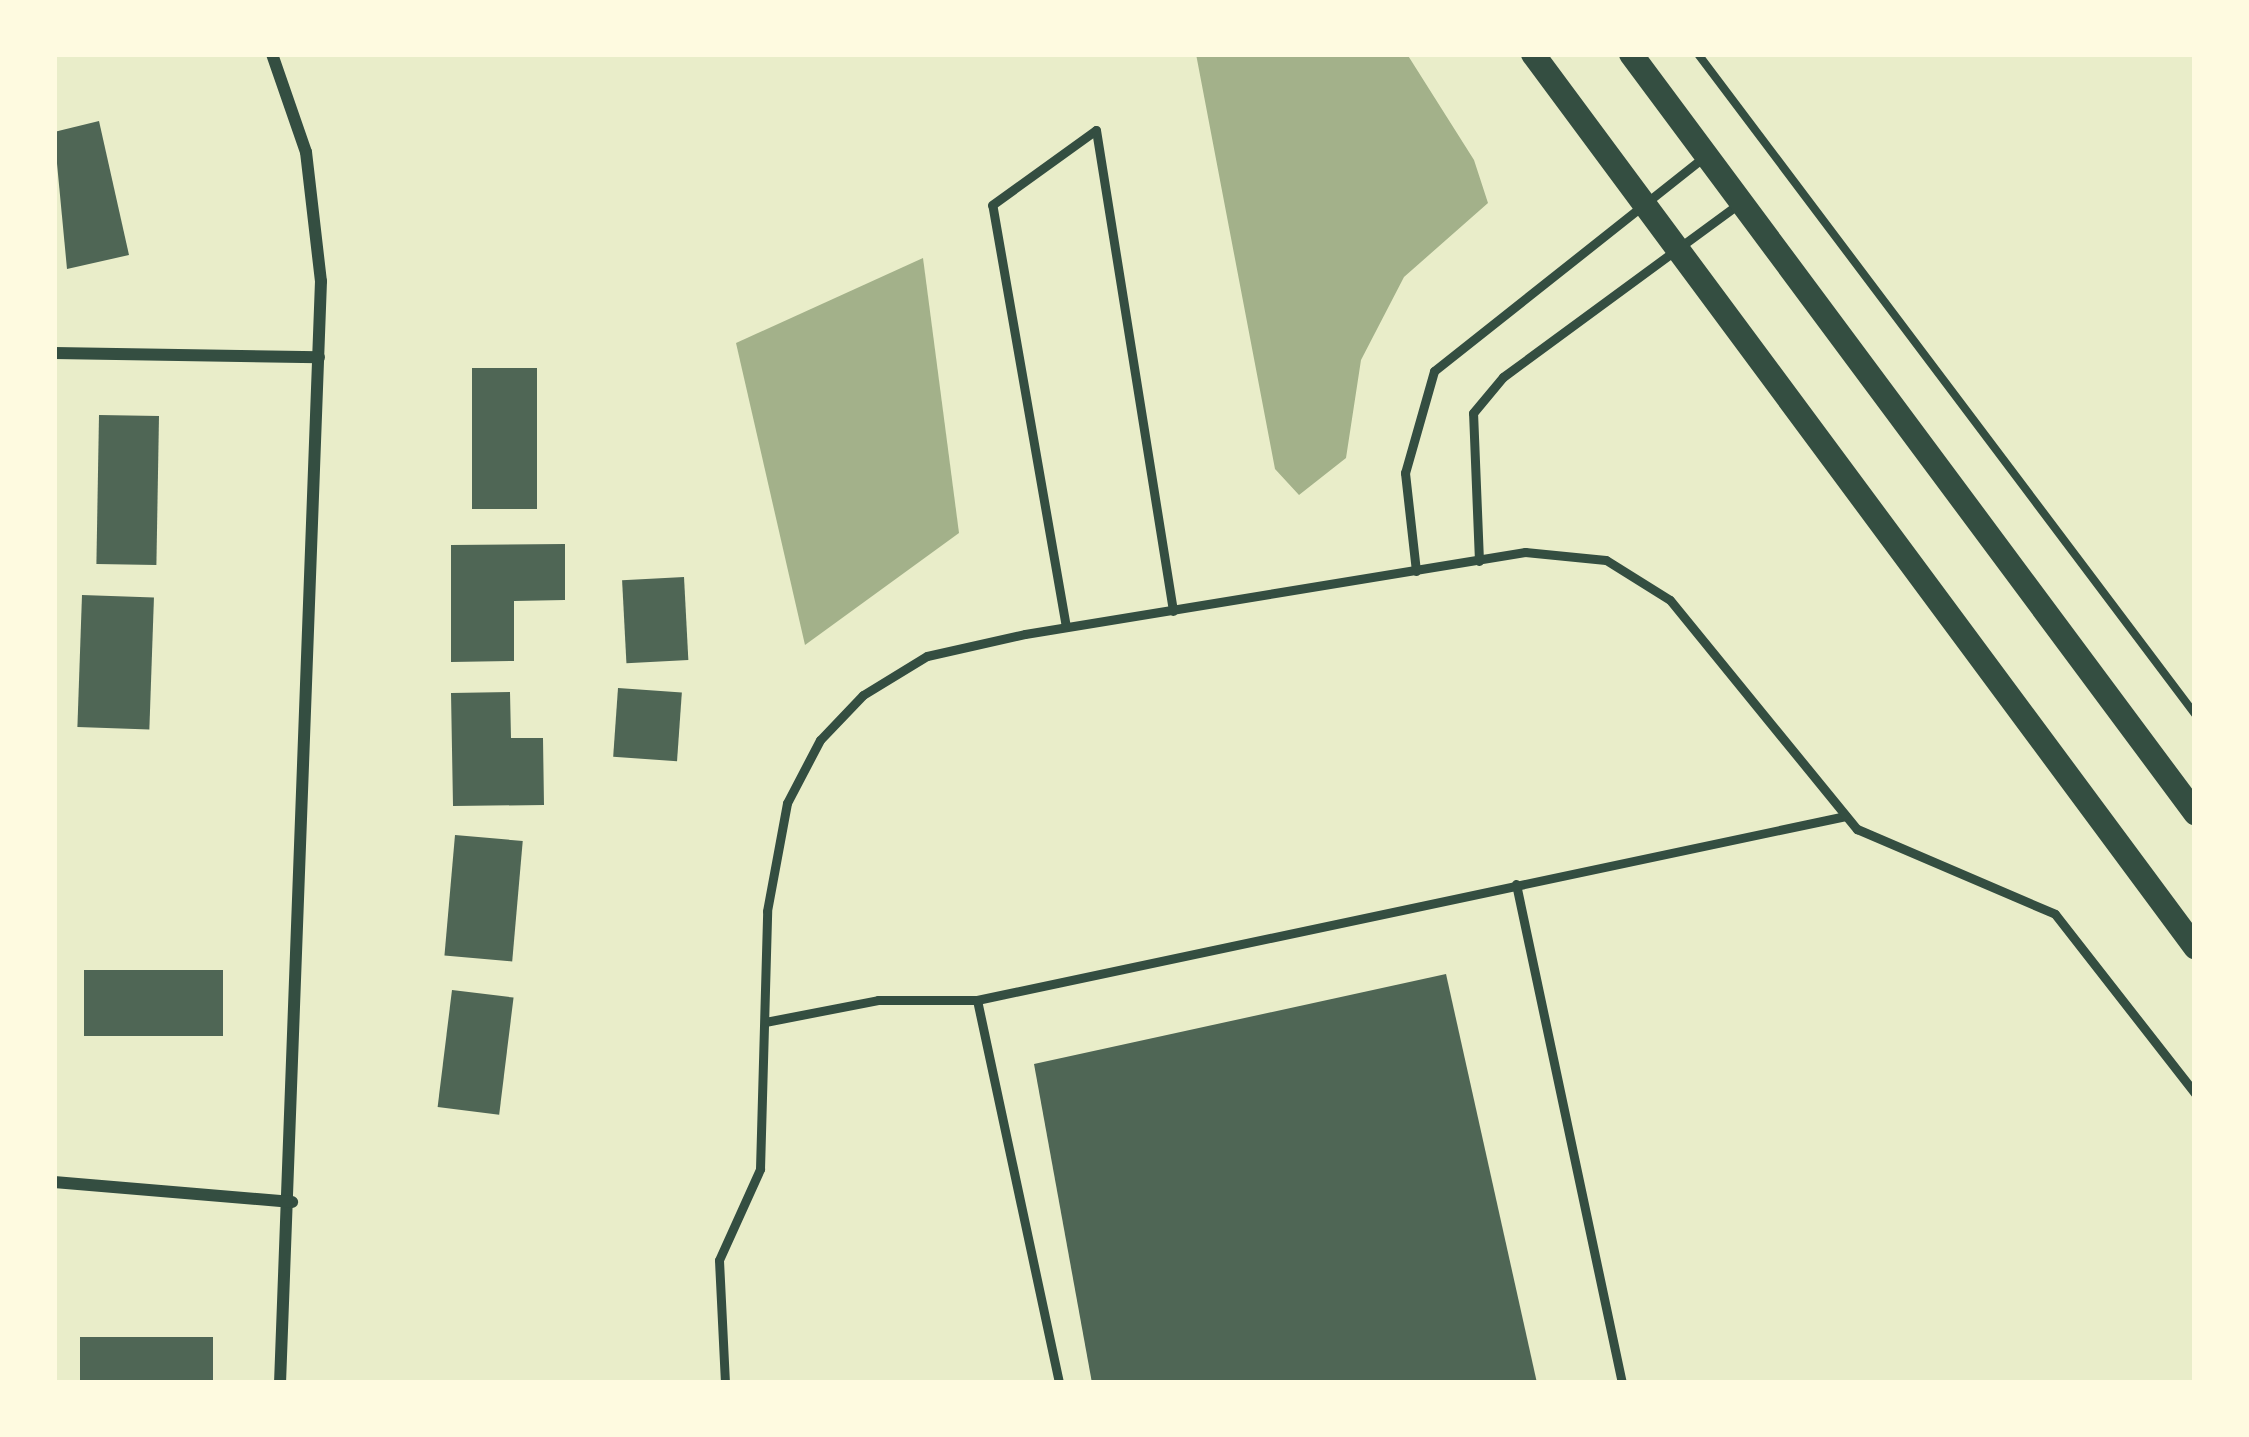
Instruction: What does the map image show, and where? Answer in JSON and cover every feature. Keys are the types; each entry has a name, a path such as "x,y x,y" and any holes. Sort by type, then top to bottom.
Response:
{"main road":[{"path":"1533,54 2195,947"},
{"path":"1631,54 2195,814"}],"street":[{"path":"272,54 315,211 319,357 292,1202 280,1383"},
{"path":"54,353 319,357"},
{"path":"54,1182 292,1202"}],"lane":[{"path":"1066,628 992,205 1096,130 1173,611"},
{"path":"1416,571 1405,472 1434,371 1705,156"},
{"path":"1479,561 1472,413 1503,377 1739,204"},
{"path":"725,1383 719,1260 760,1169 767,911 787,803 820,740 926,656 1066,628 1525,552 1606,560 1670,600 1846,816 1895,852 2055,914 2195,1093"},
{"path":"764,1022 878,1000 977,1000 1846,816"},
{"path":"1516,884 1622,1383"},
{"path":"977,1000 1059,1383"}],"path":[{"path":"1698,54 2195,714"}],"shaded area":[{"path":"1196,54 1407,54 1474,160 1488,203 1404,277 1361,360 1346,458 1299,495 1275,469"},
{"path":"923,258 959,533 805,645 736,343"}],"building":[{"path":"99,121 129,255 67,269 54,132"},
{"path":"472,368 537,368 537,509 472,509"},
{"path":"99,415 159,416 156,565 96,564"},
{"path":"565,544 565,600 514,601 514,661 451,662 451,545"},
{"path":"684,577 688,660 626,663 622,580"},
{"path":"82,595 154,598 149,729 77,727"},
{"path":"618,688 682,692 677,761 613,757"},
{"path":"510,692 511,738 543,738 544,805 453,806 451,693"},
{"path":"455,835 523,841 512,961 444,956"},
{"path":"84,970 223,970 223,1036 84,1036"},
{"path":"1446,974 1537,1383 1092,1383 1034,1064"},
{"path":"452,990 514,998 499,1115 438,1107"},
{"path":"80,1337 213,1337 213,1383 80,1383"}]}
